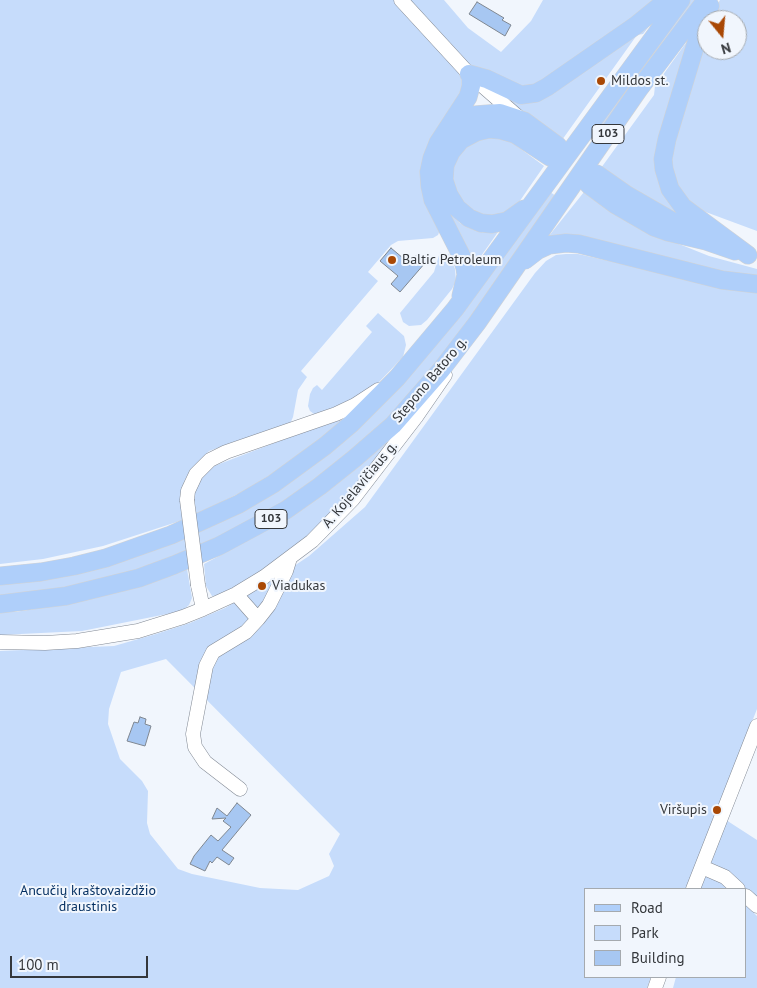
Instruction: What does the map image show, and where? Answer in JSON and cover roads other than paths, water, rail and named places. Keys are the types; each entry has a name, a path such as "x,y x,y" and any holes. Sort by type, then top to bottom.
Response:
{"main road":[{"path":"455,309 464,286 465,268 434,200 429,172 432,158 444,134 468,97 471,86 470,75 487,79 521,95 536,93 627,32 667,0"},
{"name":"Stepono Batoro g.","path":"0,576 41,572 106,558 172,535 239,504 273,484 326,446 397,378 455,309 681,0"},
{"name":"Stepono Batoro g.","path":"0,604 66,596 139,578 219,546 286,510 355,458 393,425 442,370 477,323 640,89 706,0"},
{"path":"713,0 702,27 667,139 664,154 664,170 670,189 683,207 752,257"},
{"path":"444,134 454,124 465,118 482,114 500,113 524,121 554,152 515,134 501,130 490,129 476,132 461,140 451,152 445,165 444,180 449,195 457,208 469,218 481,223 492,224 507,221 519,214 536,199"},
{"path":"593,180 616,205 654,227 706,241 752,257"},
{"path":"513,270 538,250 549,244 566,243 579,244 722,280 757,284"}],"street":[{"path":"401,0 470,75 497,100 524,121"},
{"name":"A. Kojelavičiaus g.","path":"0,642 45,643 108,636 138,630 203,609 236,594 264,577 290,558 329,524 375,472 450,369 477,323"},
{"path":"203,609 187,500 188,491 196,474 210,460 226,452 336,414 355,405 397,378"},
{"path":"240,789 205,762 195,747 193,734 206,666 213,652 246,632 258,619 269,604 286,571 290,558"},
{"path":"236,594 258,619"},
{"path":"693,888 757,726"},
{"path":"702,867 725,878 737,888"},
{"path":"747,897 757,906"}],"place":[{"name":"Mildos st.","path":"601,81"},
{"name":"Baltic Petroleum","path":"392,260"},
{"name":"Viadukas","path":"262,586"},
{"name":"Viršupis","path":"717,810"}],"park label":[{"name":"Ancučių kraštovaizdžio draustinis","path":"88,900"}]}
